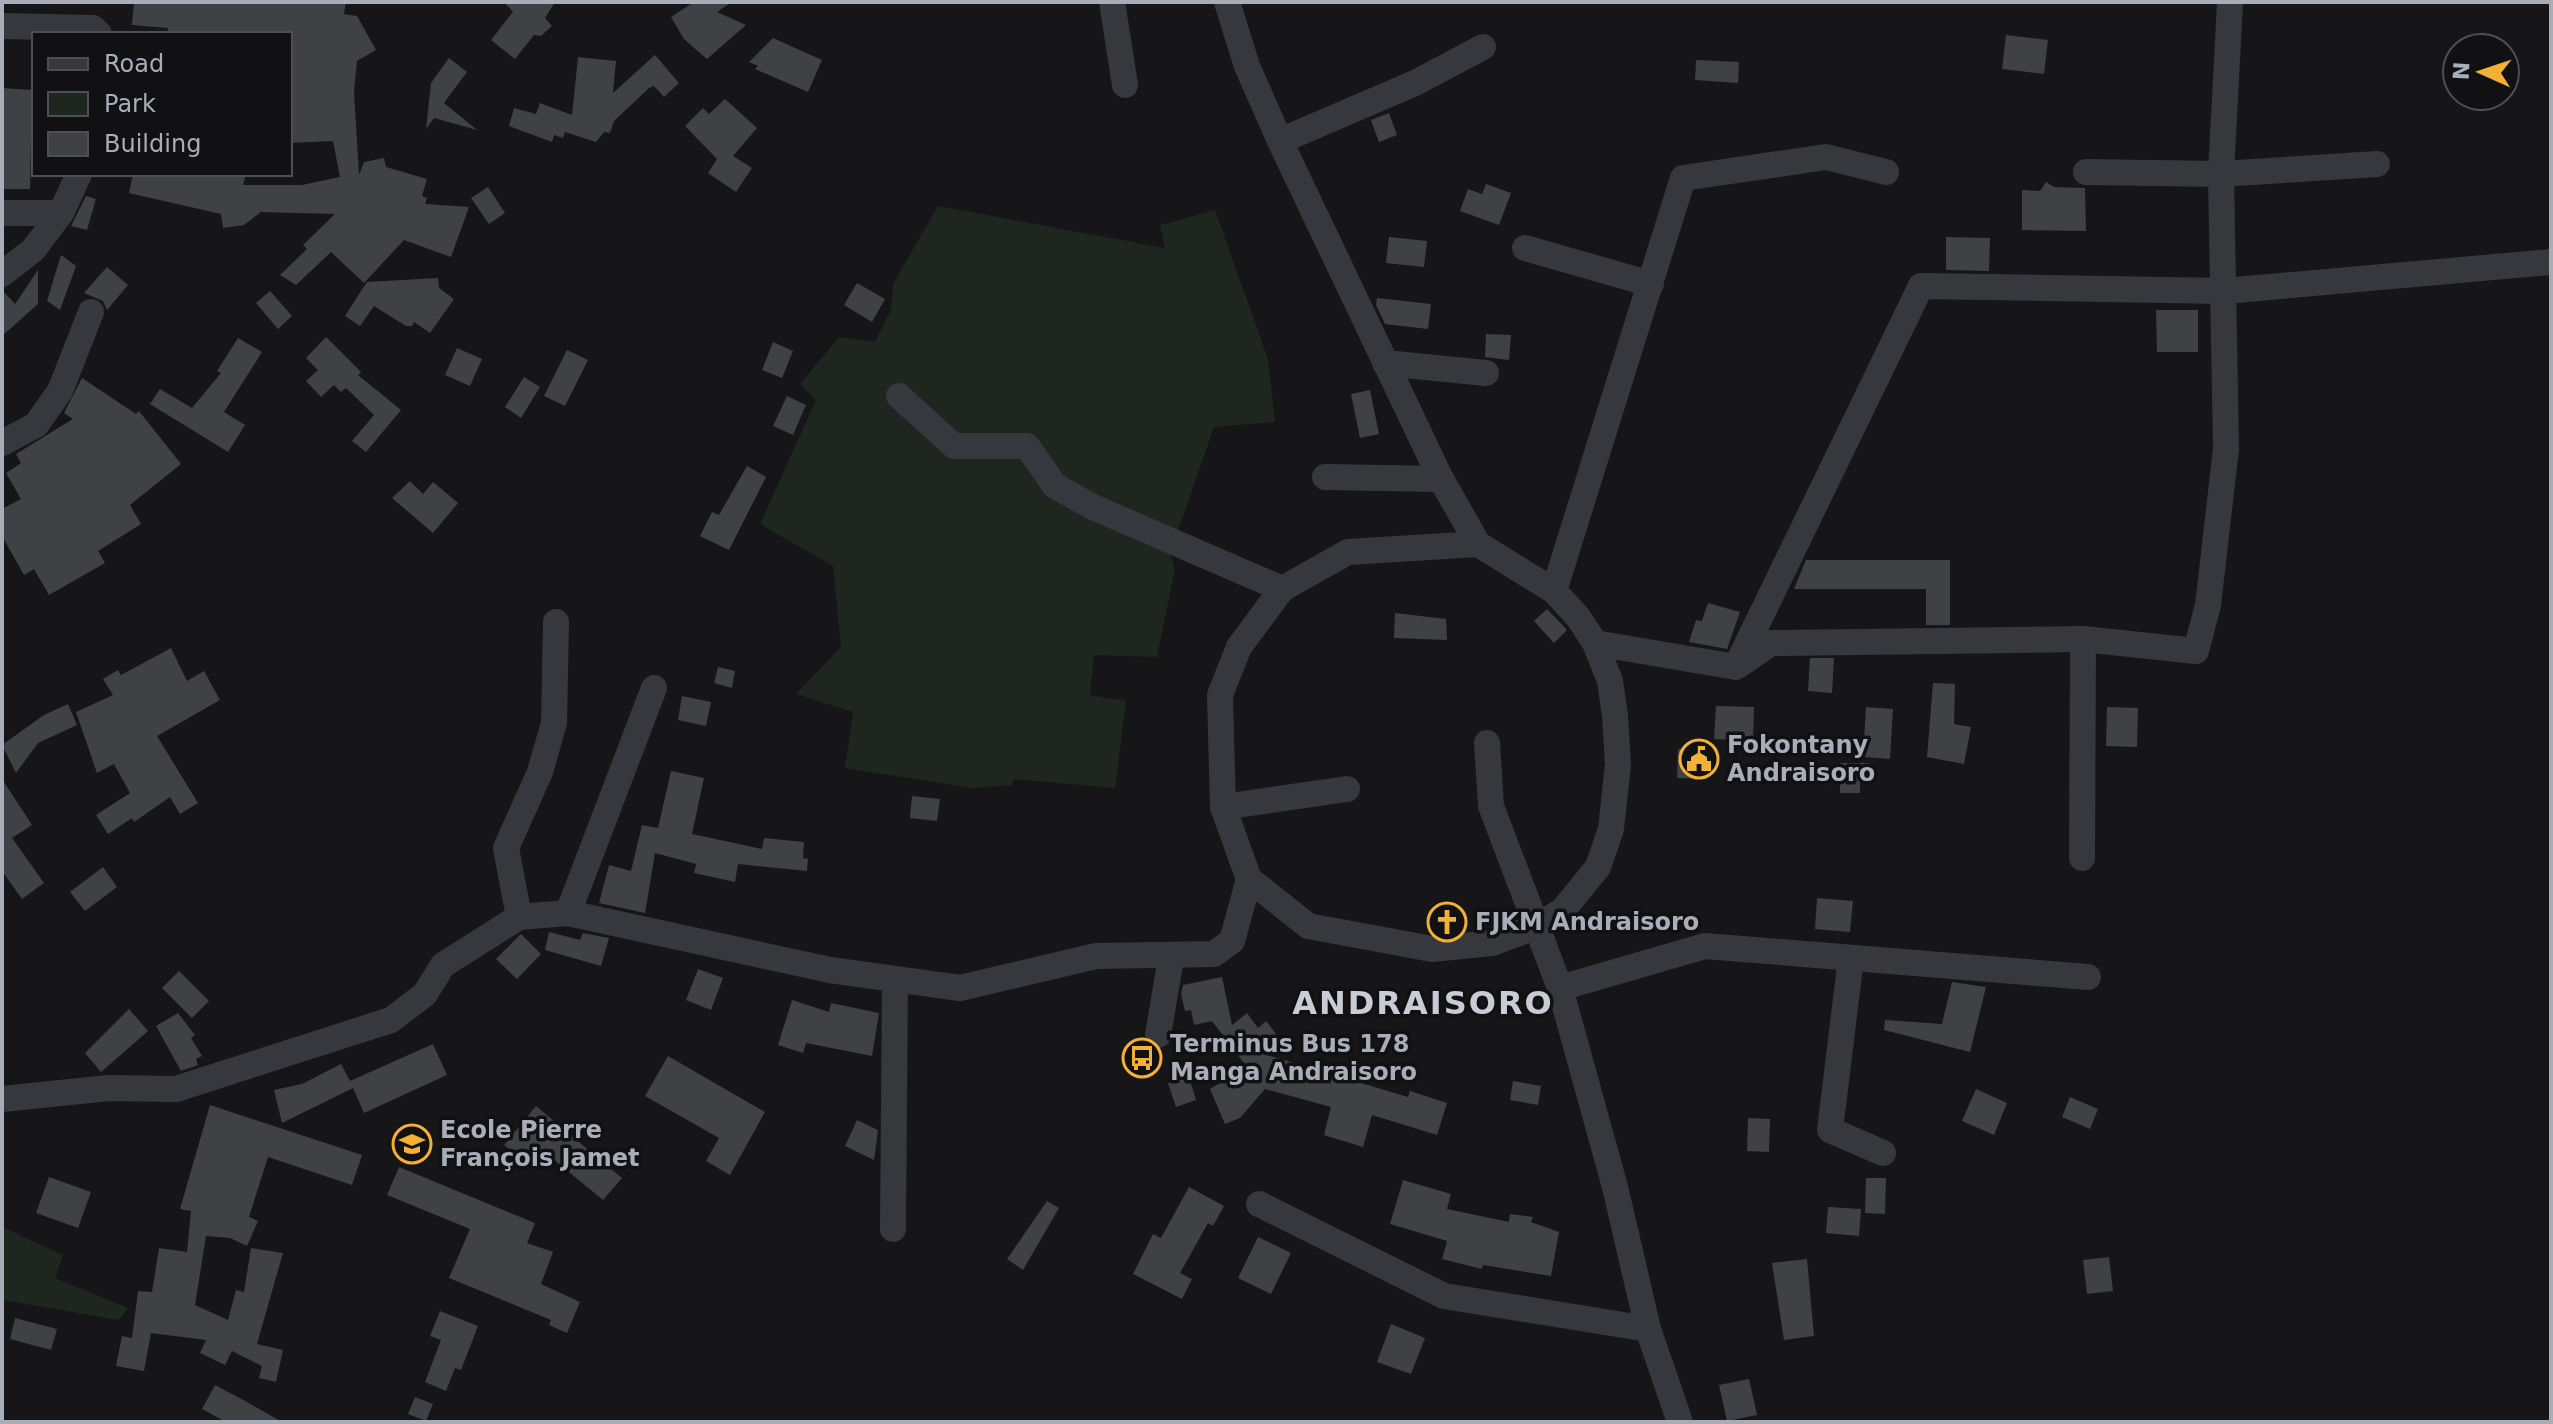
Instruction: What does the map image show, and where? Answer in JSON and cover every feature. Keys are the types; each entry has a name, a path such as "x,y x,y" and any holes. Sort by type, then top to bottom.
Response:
{"street":[{"path":"1112,2 1125,85"},
{"path":"1227,2 1247,66 1280,141 1441,479 1478,544 1554,591 1578,617 1595,643 1610,681 1615,716 1618,764 1611,829 1598,867 1563,910 1535,927 1492,943 1432,949 1308,926 1249,879 1223,807 1220,695 1239,647 1282,589 1348,552 1478,544"},
{"path":"1595,643 1736,667 1771,643 2083,639 2196,651 2208,605 2226,449 2221,174 2230,3"},
{"path":"2,26 93,28 97,32"},
{"path":"1280,141 1415,83 1483,47"},
{"path":"1554,591 1683,178 1826,157 1886,172"},
{"path":"2086,172 2221,174 2377,164"},
{"path":"2,274 33,250 61,213 78,176"},
{"path":"2,213 61,213"},
{"path":"1525,248 1651,284"},
{"path":"1736,667 1921,286 2224,291 2551,262"},
{"path":"2,443 36,425 60,391 91,312"},
{"path":"1385,363 1486,373"},
{"path":"899,396 954,446 1027,446 1055,486 1093,507 1282,589"},
{"path":"1325,477 1441,479"},
{"path":"519,917 506,848 540,772 554,723 556,622"},
{"path":"2082,858 2083,639"},
{"path":"568,913 654,688"},
{"path":"1487,743 1491,806 1560,988 1615,1187 1648,1329 1680,1422"},
{"path":"1223,807 1347,789"},
{"path":"2,1099 109,1088 176,1089 391,1020 425,994 443,965 519,917 568,913 830,970 960,988 1096,956 1171,958 1214,954 1232,941 1249,879"},
{"path":"1560,988 1705,946 2088,977"},
{"path":"1158,1035 1171,958"},
{"path":"1851,958 1830,1130 1883,1153"},
{"path":"893,1229 895,979"},
{"path":"1259,1204 1444,1296 1648,1329"}],"green space":[{"path":"938,206 1165,248 1160,225 1215,210 1268,359 1275,422 1214,427 1170,554 1175,569 1157,657 1094,655 1090,695 1126,701 1115,788 1014,779 1012,785 972,788 845,768 853,712 796,694 841,647 833,566 760,524 816,400 800,384 839,337 875,342 891,310 893,284"},
{"path":"2,1227 63,1255 55,1278 128,1308 119,1320 2,1300"}],"building":[{"path":"134,2 346,2 344,14 357,16 376,50 357,61 354,92 359,175 364,162 384,158 386,167 427,179 422,196 427,198 425,204 469,207 451,257 404,240 364,283 331,252 296,285 280,275 307,249 303,245 335,214 261,212 244,225 223,228 221,214 129,193 133,176 245,176 243,185 302,185 340,177 333,141 292,143 292,32 167,32 168,28 132,25"},
{"path":"504,2 555,2 545,18 552,26 541,36 534,35 515,59 491,40 513,12"},
{"path":"694,2 732,2 717,12 746,25 707,59 684,39 671,17"},
{"path":"2006,35 2048,40 2044,74 2002,69"},
{"path":"773,38 822,60 808,92 755,69 758,66 749,62"},
{"path":"655,55 679,83 664,97 654,86 649,88 614,121 610,133 604,132 596,142 565,132 563,138 554,135 552,142 509,126 514,108 536,114 540,103 572,115 578,57 616,61 613,93"},
{"path":"449,58 467,72 444,103 477,130 434,118 426,129 431,83"},
{"path":"1696,60 1739,62 1738,83 1695,80"},
{"path":"2,88 32,90 30,189 2,189"},
{"path":"725,99 757,128 733,156 752,168 736,192 708,173 717,159 685,126 703,108 709,114"},
{"path":"1389,113 1397,135 1379,142 1371,120"},
{"path":"2046,182 2054,187 2085,188 2086,231 2022,230 2022,190 2040,191"},
{"path":"1486,184 1511,193 1499,225 1460,211 1468,189 1482,194"},
{"path":"488,187 505,213 489,224 471,198"},
{"path":"86,196 96,199 87,230 71,226"},
{"path":"1389,237 1427,241 1424,267 1386,263"},
{"path":"1946,237 1990,238 1989,271 1946,270"},
{"path":"61,255 76,266 60,310 47,301"},
{"path":"107,267 128,285 107,310 103,301 84,293"},
{"path":"38,270 38,304 2,336 2,290 15,304"},
{"path":"438,278 439,288 454,299 430,333 414,322 412,326 406,326 374,306 360,326 345,316 367,282"},
{"path":"857,283 885,299 872,322 844,305"},
{"path":"270,291 292,316 278,329 256,303"},
{"path":"1377,298 1431,304 1428,329 1385,324 1376,305"},
{"path":"2156,310 2198,310 2198,352 2157,352"},
{"path":"1486,334 1511,335 1509,360 1485,357"},
{"path":"326,337 361,372 358,375 401,410 366,452 352,441 374,415 346,388 341,392 334,385 321,397 306,381 318,370 306,358"},
{"path":"238,338 262,352 224,412 245,425 228,452 150,404 160,389 192,408 221,373 217,371"},
{"path":"773,342 793,351 782,378 762,370"},
{"path":"457,348 482,359 470,386 445,375"},
{"path":"567,350 588,360 565,406 544,396"},
{"path":"524,377 540,387 521,418 505,407"},
{"path":"82,378 136,414 139,411 181,464 130,505 141,524 98,551 105,563 49,595 34,569 24,575 2,536 2,509 21,499 6,473 21,463 16,454 73,419 64,413"},
{"path":"1370,390 1379,434 1360,438 1351,394"},
{"path":"787,396 806,405 793,435 773,426"},
{"path":"747,466 766,477 729,550 700,536 712,512 719,515"},
{"path":"410,481 423,494 433,482 458,503 433,533 392,498"},
{"path":"1806,560 1950,560 1950,625 1926,625 1926,589 1794,589"},
{"path":"1708,603 1740,612 1727,649 1689,642 1696,620 1702,621"},
{"path":"1547,609 1567,630 1554,643 1534,621"},
{"path":"1395,613 1446,619 1447,640 1394,638"},
{"path":"171,648 187,681 204,671 220,700 157,736 198,803 180,814 170,797 134,822 132,818 108,834 96,815 130,793 114,764 97,773 76,712 113,695 103,679 118,670 121,675"},
{"path":"1810,658 1834,658 1832,693 1808,691"},
{"path":"718,667 735,671 732,688 714,683"},
{"path":"1933,683 1955,684 1954,724 1971,727 1964,764 1927,757"},
{"path":"682,696 711,702 706,726 678,720"},
{"path":"68,704 77,725 38,743 16,773 2,745 44,715"},
{"path":"1716,706 1754,707 1753,741 1714,739"},
{"path":"1866,707 1893,709 1890,759 1863,757"},
{"path":"2107,707 2138,708 2137,747 2106,746"},
{"path":"1678,749 1707,749 1707,779 1677,778"},
{"path":"1840,763 1869,763 1868,784 1860,783 1860,793 1840,793"},
{"path":"671,771 704,778 692,834 762,849 764,838 804,842 803,858 808,859 807,871 738,864 735,882 694,873 696,864 655,853 645,913 599,903 609,865 631,871 642,825 658,828"},
{"path":"2,779 32,825 12,838 44,883 22,899 2,871"},
{"path":"912,796 940,799 937,821 910,818"},
{"path":"103,867 117,887 85,911 70,892"},
{"path":"1817,898 1853,901 1850,932 1815,929"},
{"path":"549,932 580,940 583,933 609,938 601,966 545,950"},
{"path":"521,934 541,954 517,979 496,959"},
{"path":"698,969 723,978 711,1010 686,1000"},
{"path":"179,971 209,1001 192,1018 162,988"},
{"path":"1222,977 1232,1025 1247,1013 1258,1028 1266,1021 1278,1036 1257,1052 1408,1097 1410,1091 1447,1103 1437,1135 1372,1115 1363,1147 1324,1135 1331,1107 1265,1089 1240,1118 1225,1124 1210,1089 1247,1067 1212,1021 1194,1025 1191,1010 1185,1011 1181,994 1183,985"},
{"path":"1952,982 1986,987 1970,1052 1884,1030 1885,1020 1942,1024"},
{"path":"792,1000 829,1012 831,1003 879,1013 872,1056 806,1043 803,1053 778,1045"},
{"path":"129,1009 148,1031 101,1072 85,1053"},
{"path":"178,1013 195,1035 191,1038 202,1056 196,1059 198,1065 181,1071 156,1026"},
{"path":"433,1044 447,1075 364,1113 353,1088 282,1123 274,1090 302,1084 341,1064 352,1085 350,1081"},
{"path":"668,1056 765,1112 730,1175 706,1161 719,1138 645,1096"},
{"path":"1189,1077 1196,1100 1176,1107 1168,1083"},
{"path":"1513,1081 1541,1086 1538,1105 1510,1100"},
{"path":"1976,1089 2007,1103 1994,1135 1962,1121"},
{"path":"2070,1097 2098,1109 2090,1129 2062,1117"},
{"path":"210,1105 362,1155 352,1185 268,1157 249,1217 258,1221 247,1246 230,1238 206,1236 195,1305 228,1320 236,1290 244,1292 251,1248 283,1253 257,1344 283,1350 276,1382 259,1378 262,1366 232,1351 225,1365 200,1353 206,1340 151,1333 144,1371 116,1366 122,1336 132,1338 138,1291 152,1292 159,1248 187,1252 191,1211 180,1209"},
{"path":"536,1106 622,1178 603,1200 547,1154 534,1170 504,1145"},
{"path":"1748,1118 1770,1119 1769,1152 1747,1151"},
{"path":"857,1120 878,1130 874,1160 845,1146"},
{"path":"399,1167 535,1223 527,1243 553,1252 541,1284 580,1302 567,1333 549,1325 551,1320 449,1278 470,1229 387,1195"},
{"path":"49,1177 91,1192 78,1228 36,1213"},
{"path":"1866,1178 1886,1178 1885,1214 1865,1213"},
{"path":"1403,1180 1451,1194 1447,1209 1509,1222 1510,1214 1533,1217 1531,1222 1559,1232 1551,1276 1483,1265 1482,1269 1442,1259 1447,1241 1390,1224"},
{"path":"1189,1187 1224,1206 1213,1226 1208,1223 1180,1273 1192,1279 1182,1299 1133,1274 1153,1234 1161,1238"},
{"path":"1047,1201 1059,1208 1023,1270 1007,1259"},
{"path":"1828,1207 1861,1209 1859,1236 1826,1233"},
{"path":"1258,1237 1291,1253 1271,1294 1238,1278"},
{"path":"2109,1257 2113,1291 2087,1294 2083,1260"},
{"path":"1807,1259 1814,1336 1784,1340 1772,1263"},
{"path":"440,1311 478,1326 461,1370 455,1368 446,1391 425,1382 441,1340 430,1336"},
{"path":"15,1318 57,1329 51,1350 10,1339"},
{"path":"1391,1324 1425,1338 1411,1374 1377,1362"},
{"path":"1749,1379 1757,1415 1727,1421 1719,1385"},
{"path":"215,1385 282,1422 226,1422 202,1409"},
{"path":"415,1397 433,1404 426,1421 408,1414"}],"place":[{"name":"Fokontany Andraisoro","path":"1699,759"},
{"name":"FJKM Andraisoro","path":"1447,922"},
{"name":"Terminus Bus 178 Manga Andraisoro","path":"1142,1058"},
{"name":"Ecole Pierre François Jamet","path":"412,1144"}],"district":[{"name":"ANDRAISORO","path":"1423,1003"}]}
